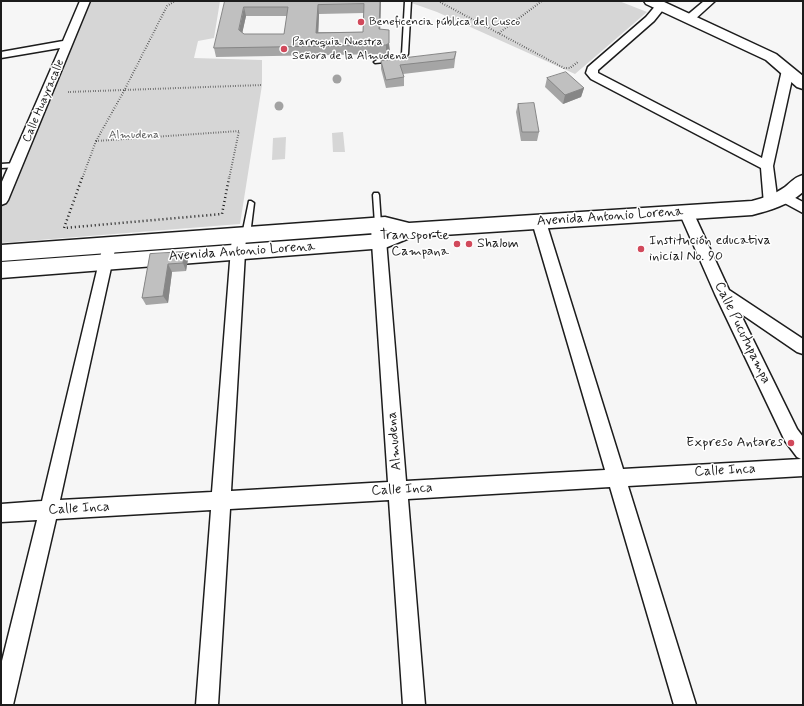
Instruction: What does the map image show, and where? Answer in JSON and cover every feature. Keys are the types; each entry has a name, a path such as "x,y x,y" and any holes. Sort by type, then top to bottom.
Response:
{"highway":[{"path":"659,3 689,19 771,57 803,84"},
{"name":"Avenida Antonio Lorena","path":"1,270 107,254 241,241 378,233 384,241 409,230 752,208 791,193"},
{"name":"Avenida Antonio Lorena","path":"1,253 107,254"}],"street":[{"name":"Calle Huayracalle","path":"1,200 85,1"},
{"path":"689,19 710,1"},
{"path":"659,3 650,19 592,69 592,73 595,77 767,166"},
{"path":"1,55 68,43"},
{"path":"788,70 767,166 768,185 791,193 803,208"},
{"name":"Calle Pucutupampa","path":"686,212 723,294 791,435 803,451"},
{"path":"539,222 685,705"},
{"name":"Almudena","path":"378,233 399,490 414,705"},
{"path":"207,705 241,241"},
{"path":"2,705 49,510 107,254"},
{"path":"723,294 803,347"},
{"name":"Calle Inca","path":"1,513 803,467"}],"lane":[{"path":"377,62 395,61 402,58 405,54 408,1"},
{"path":"1,166 17,165"},
{"path":"376,195 378,233"},
{"path":"241,241 251,203"}],"path":[{"path":"96,141 239,131 222,214 64,228 96,141 167,6 176,1"},
{"path":"438,1 564,68 573,66 582,59"},
{"path":"498,33 542,1"},
{"path":"68,92 262,85"}],"green space":[{"name":"Almudena","path":"86,1 220,1 214,38 198,41 194,58 262,60 262,85 240,224 1,243 1,200"},
{"path":"406,1 619,1 647,12 575,74 437,12"},
{"path":"343,132 345,152 333,152 332,133"},
{"path":"286,137 285,159 272,160 273,138"}],"building":[{"path":"225,1 380,1 379,29 389,30 389,43 386,45 214,48","holes":["364,4 363,32 316,33 318,5","244,7 288,7 284,34 244,34 239,30"]},
{"path":"456,52 454,59 400,65 404,77 386,80 381,61"},
{"path":"566,72 584,88 565,95 547,78"},
{"path":"534,103 539,132 522,132 518,104"},
{"path":"184,252 183,263 168,264 163,296 142,298 150,254"}],"place":[{"name":"Beneficencia pública del Cusco","path":"361,22"},
{"name":"Parroquia Nuestra Señora de la Almudena","path":"284,49"},
{"name":"Transporte Campana","path":"457,244"},
{"name":"Shalom","path":"469,244"},
{"name":"Institución educativa inicial No. 90","path":"641,249"},
{"name":"Expreso Antares","path":"791,443"}]}
